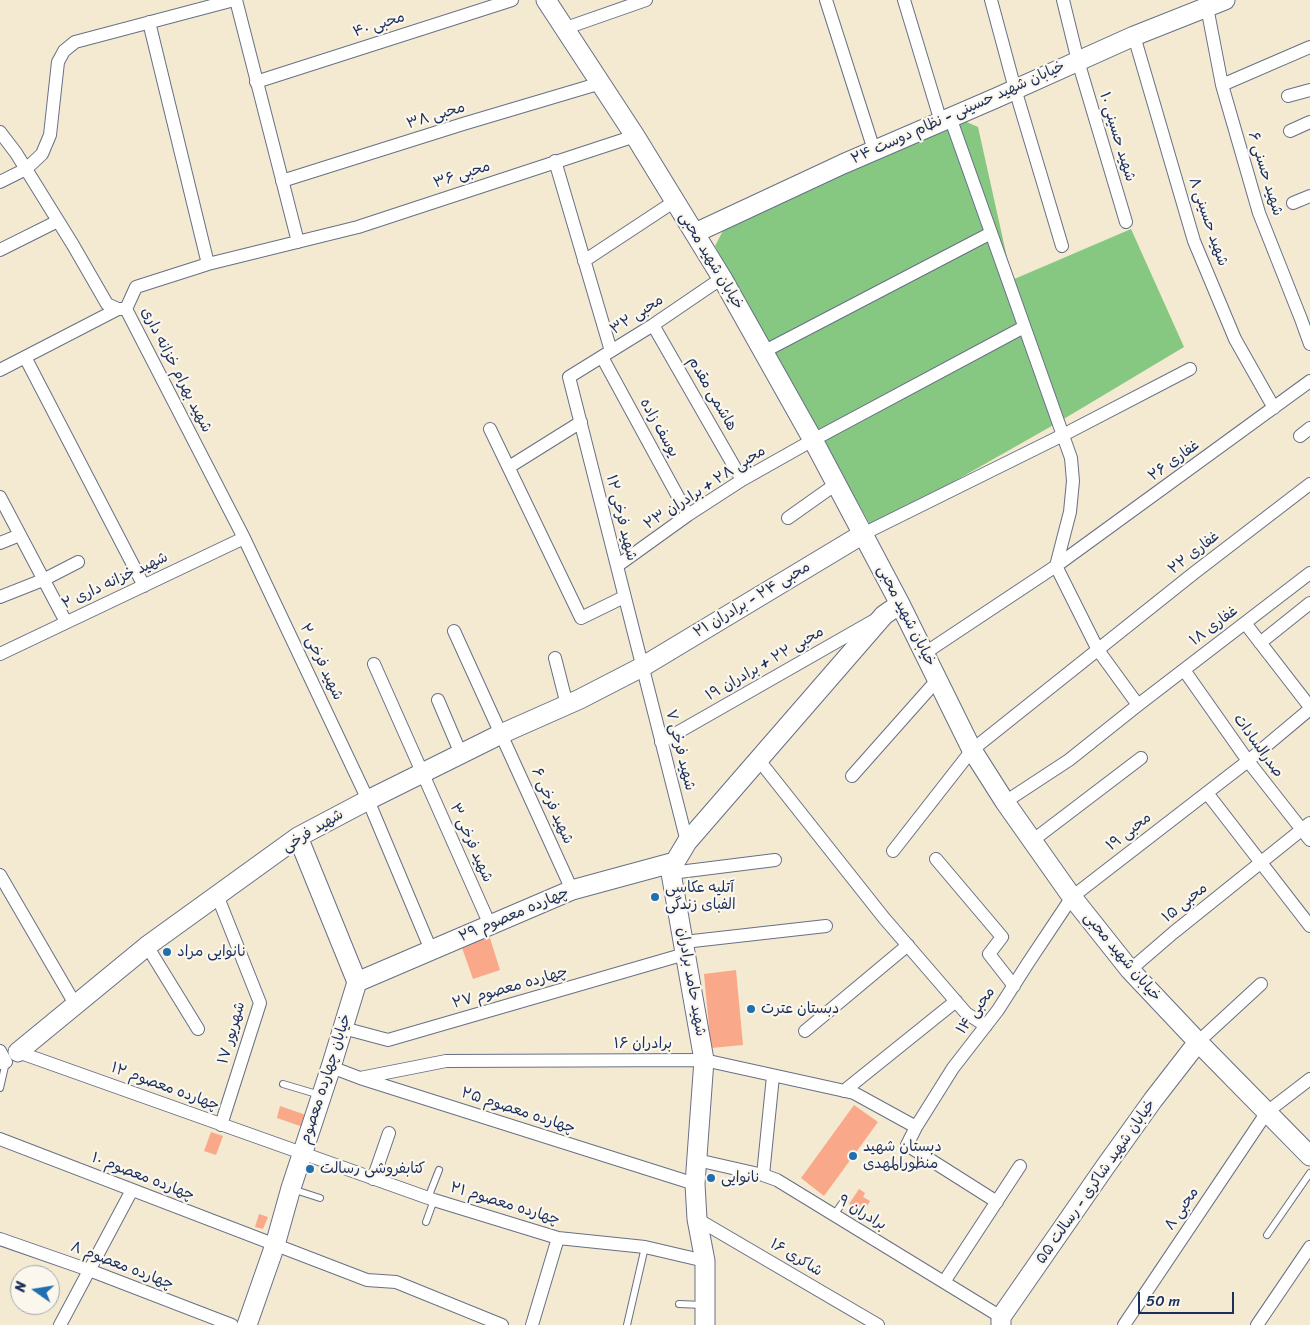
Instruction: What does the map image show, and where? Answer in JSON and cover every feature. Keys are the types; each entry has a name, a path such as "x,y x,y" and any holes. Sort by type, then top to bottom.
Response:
{"street":[{"path":"0,182 26,169 42,154 50,135 58,62 64,51 75,42 235,0 298,242"},
{"name":"محبی ۴۰","path":"256,82 512,0"},
{"name":"خیابان شهید محبی","path":"546,0 635,136 722,278 813,440 863,534 925,653 972,750 1004,802 1072,897 1130,970 1267,1112 1307,1148"},
{"path":"566,28 646,0"},
{"path":"826,0 874,150"},
{"path":"904,0 946,119 991,233 1071,458 1073,481 1070,512 1056,566 1098,650 1138,705"},
{"path":"991,0 1014,89 1062,246"},
{"name":"شهید حسینی ۱۰","path":"1063,0 1078,62 1126,222"},
{"name":"خیابان شهید حسینی - نظام دوست ۲۴","path":"695,233 874,150 1134,36 1225,0"},
{"name":"شهید حسنی ۶","path":"1207,7 1222,85 1259,213 1302,319 1310,344"},
{"path":"149,22 208,264"},
{"name":"شهید حسینی ۸","path":"1134,36 1194,241 1235,339 1274,408"},
{"path":"1222,85 1310,47"},
{"name":"محبی ۳۸","path":"282,181 601,83"},
{"path":"1288,96 1310,90"},
{"path":"1290,131 1310,122"},
{"name":"شهید بهرام خزانه داری","path":"0,132 26,169 107,304 122,309 244,538"},
{"name":"محبی ۳۶","path":"122,309 136,287 208,264 358,227 635,136"},
{"name":"یوسف زاده","path":"556,161 584,261 606,354 688,515"},
{"path":"1293,203 1310,196"},
{"path":"584,261 675,201"},
{"path":"0,250 58,221"},
{"path":"763,352 991,233"},
{"name":"محبی ۳۲","path":"569,377 653,325 722,278"},
{"path":"0,370 122,309"},
{"name":"هاشمی مقدم","path":"653,325 742,480"},
{"name":"محبی ۲۸ + برادران ۲۳","path":"617,566 688,515 742,480 1024,327"},
{"path":"25,357 144,586"},
{"path":"863,534 1063,435 1190,368"},
{"name":"شهید فرخی ۱۲","path":"569,377 642,667"},
{"name":"غفاری ۲۶","path":"925,653 1056,566 1310,381"},
{"path":"509,467 580,422"},
{"path":"490,428 581,618 624,597"},
{"path":"788,518 836,484"},
{"name":"غفاری ۲۲","path":"893,851 972,750 1194,573 1310,484"},
{"path":"0,497 66,622"},
{"path":"0,543 20,534"},
{"name":"محبی ۲۴ - برادران ۲۱","path":"642,667 863,534"},
{"name":"شهید خزانه داری ۲","path":"0,654 244,538"},
{"name":"شهید فرخی ۲","path":"244,538 368,800 432,950"},
{"path":"0,598 43,580 78,562"},
{"name":"غفاری ۱۸","path":"1004,802 1070,760 1138,705 1310,573"},
{"path":"1260,643 1310,603"},
{"path":"673,868 686,842 884,615 900,604"},
{"name":"محبی ۲۲ + برادران ۱۹","path":"661,742 884,615"},
{"path":"1245,623 1310,708"},
{"name":"شهید فرخی ۶","path":"454,631 572,890"},
{"path":"555,658 567,705"},
{"name":"شهید فرخی ۳","path":"374,664 490,925"},
{"name":"شهید فرخی","path":"6,1057 147,946 298,837 461,754 567,705 642,667"},
{"name":"شهید فرخی ۷","path":"642,667 686,842"},
{"name":"صدرالسادات","path":"1184,670 1248,761 1307,831"},
{"path":"852,776 938,679"},
{"path":"438,700 461,754"},
{"name":"محبی ۱۹","path":"1072,897 1248,761 1310,708"},
{"path":"1032,841 1141,758"},
{"path":"758,759 884,918 966,1013 986,1026"},
{"path":"1206,793 1310,926"},
{"name":"محبی ۱۵","path":"1130,970 1261,862 1307,831"},
{"path":"298,837 357,982"},
{"path":"936,859 1002,938 989,954 1014,986"},
{"path":"673,868 775,860"},
{"name":"چهارده معصوم ۲۹","path":"357,982 572,890 673,868"},
{"name":"شهید حامد برادران","path":"673,868 684,948 704,1060 695,1184 697,1219 705,1261 705,1325"},
{"path":"0,875 75,1004"},
{"name":"۱۷ شهریور","path":"217,895 260,1003 221,1125"},
{"name":"محبی ۱۴","path":"996,1202 907,1145 916,1127 954,1068 998,1010 1072,897"},
{"name":"چهارده معصوم ۲۷","path":"344,1028 388,1040 684,948 826,926"},
{"path":"805,1032 908,945"},
{"path":"147,946 198,1029"},
{"name":"خیابان چهارده معصوم","path":"247,1325 275,1245 290,1188 344,1028 357,982"},
{"path":"1198,1042 1261,984"},
{"path":"844,1091 956,1001"},
{"name":"خیابان شهید شاکری - رسالت ۵۵","path":"1001,1321 1110,1159 1198,1042"},
{"name":"چهارده معصوم ۱۲","path":"6,1057 221,1125 302,1154"},
{"name":"برادران ۱۶","path":"360,1078 446,1061 704,1060 854,1093 916,1127"},
{"name":"چهارده معصوم ۲۵","path":"331,1067 360,1078 695,1184"},
{"path":"764,1174 774,1076"},
{"name":"محبی ۸","path":"1124,1325 1267,1112 1310,1079"},
{"path":"373,1179 390,1133"},
{"name":"چهارده معصوم ۱۰","path":"0,1139 367,1280 396,1282 502,1325"},
{"name":"چهارده معصوم ۲۱","path":"302,1154 431,1199 558,1238 646,1247 705,1261"},
{"name":"برادران ۹","path":"697,1160 764,1174 777,1180 944,1282 1001,1321"},
{"path":"944,1282 1020,1166"},
{"path":"60,1325 132,1190"},
{"name":"شاکری ۱۶","path":"697,1219 878,1325"},
{"path":"532,1325 558,1238"},
{"name":"چهارده معصوم ۸","path":"0,1239 89,1270 232,1325"},
{"path":"1257,1325 1310,1247"}],"lane":[{"path":"0,1088 6,1057"},
{"path":"283,1084 321,1096"},
{"path":"426,1222 439,1170"},
{"path":"1267,1235 1310,1174"},
{"path":"290,1188 320,1198"},
{"path":"834,1215 845,1199"},
{"path":"627,1325 646,1247"},
{"path":"679,1304 705,1305"}],"green space":[{"path":"962,120 978,127 1012,280 1131,229 1184,347 1057,423 872,528 715,246 726,225"}],"building":[{"path":"489,935 500,970 473,979 461,945"},
{"name":"دبستان عترت","path":"736,970 743,1045 711,1048 704,974"},
{"name":"دبستان شهید منظورالمهدی","path":"854,1105 878,1122 824,1196 801,1178"},
{"path":"280,1106 306,1115 303,1127 277,1118"},
{"path":"211,1132 223,1136 216,1155 204,1151"},
{"path":"859,1189 865,1193 863,1197 870,1201 863,1213 849,1204"},
{"path":"259,1214 268,1217 263,1229 255,1227"}],"place":[{"name":"آتلیه عکاسی الفبای زندگی","path":"655,897"},
{"name":"نانوایی مراد","path":"167,952"},
{"name":"دبستان عترت","path":"751,1009"},
{"name":"دبستان شهید منظورالمهدی","path":"853,1156"},
{"name":"کتابفروشی رسالت","path":"310,1169"},
{"name":"نانوایی","path":"711,1178"}]}
